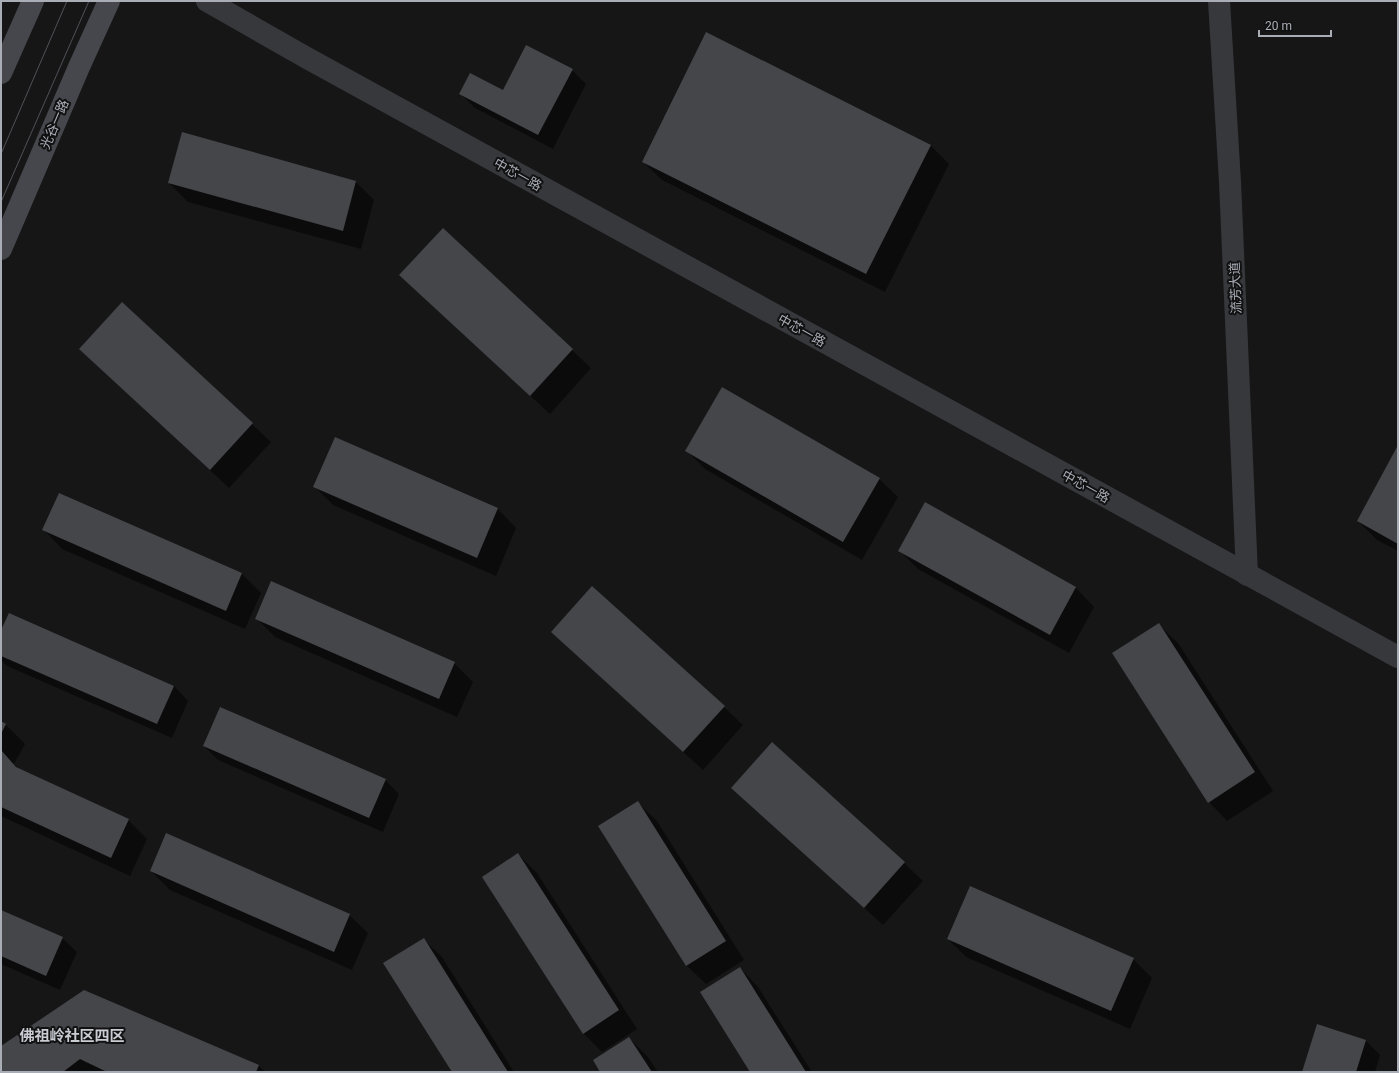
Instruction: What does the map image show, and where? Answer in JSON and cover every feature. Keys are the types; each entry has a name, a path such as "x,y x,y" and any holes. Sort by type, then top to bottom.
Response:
{"main road":[{"path":"1,73 33,1"},
{"name":"光谷一路","path":"1,249 109,1"}],"street":[{"name":"中芯一路","path":"207,1 307,58 1398,657"},
{"name":"流芳大道","path":"1219,1 1231,190 1247,575"}],"building":[{"path":"706,32 931,145 866,274 642,162"},
{"path":"526,45 573,69 538,135 459,94 470,73 503,90"},
{"path":"182,132 356,181 343,231 168,183"},
{"path":"443,228 573,349 530,396 399,275"},
{"path":"122,302 253,423 210,470 79,349"},
{"path":"722,387 880,478 843,542 685,451"},
{"path":"335,437 498,508 477,558 313,487"},
{"path":"1398,445 1398,544 1357,521"},
{"path":"59,493 242,573 226,611 42,530"},
{"path":"925,502 1076,587 1050,635 898,551"},
{"path":"271,581 455,662 439,699 255,619"},
{"path":"592,586 725,706 683,752 551,632"},
{"path":"9,613 174,686 157,724 1,656 1,630"},
{"path":"1159,623 1255,772 1208,803 1112,653"},
{"path":"220,707 386,779 369,818 203,746"},
{"path":"1,721 6,724 1,734"},
{"path":"772,742 905,862 864,908 731,788"},
{"path":"1,750 16,767 129,819 111,858 1,807"},
{"path":"638,801 726,941 686,966 598,826"},
{"path":"166,833 350,914 334,952 150,871"},
{"path":"518,853 619,1010 583,1034 482,877"},
{"path":"970,886 1134,958 1111,1011 947,939"},
{"path":"1,910 63,937 46,976 1,956"},
{"path":"424,938 508,1072 452,1072 383,963"},
{"path":"740,967 806,1072 750,1072 700,992"},
{"path":"84,990 259,1065 256,1072 107,1072 80,1059 63,1072 1,1072 1,1046"},
{"path":"1317,1024 1366,1040 1356,1072 1302,1072"},
{"path":"629,1037 652,1072 600,1072 593,1060"}],"tram line":[{"path":"1,154 67,1"},
{"path":"1,202 89,1"}],"district":[{"name":"佛祖岭社区四区","path":"72,1036"}]}
